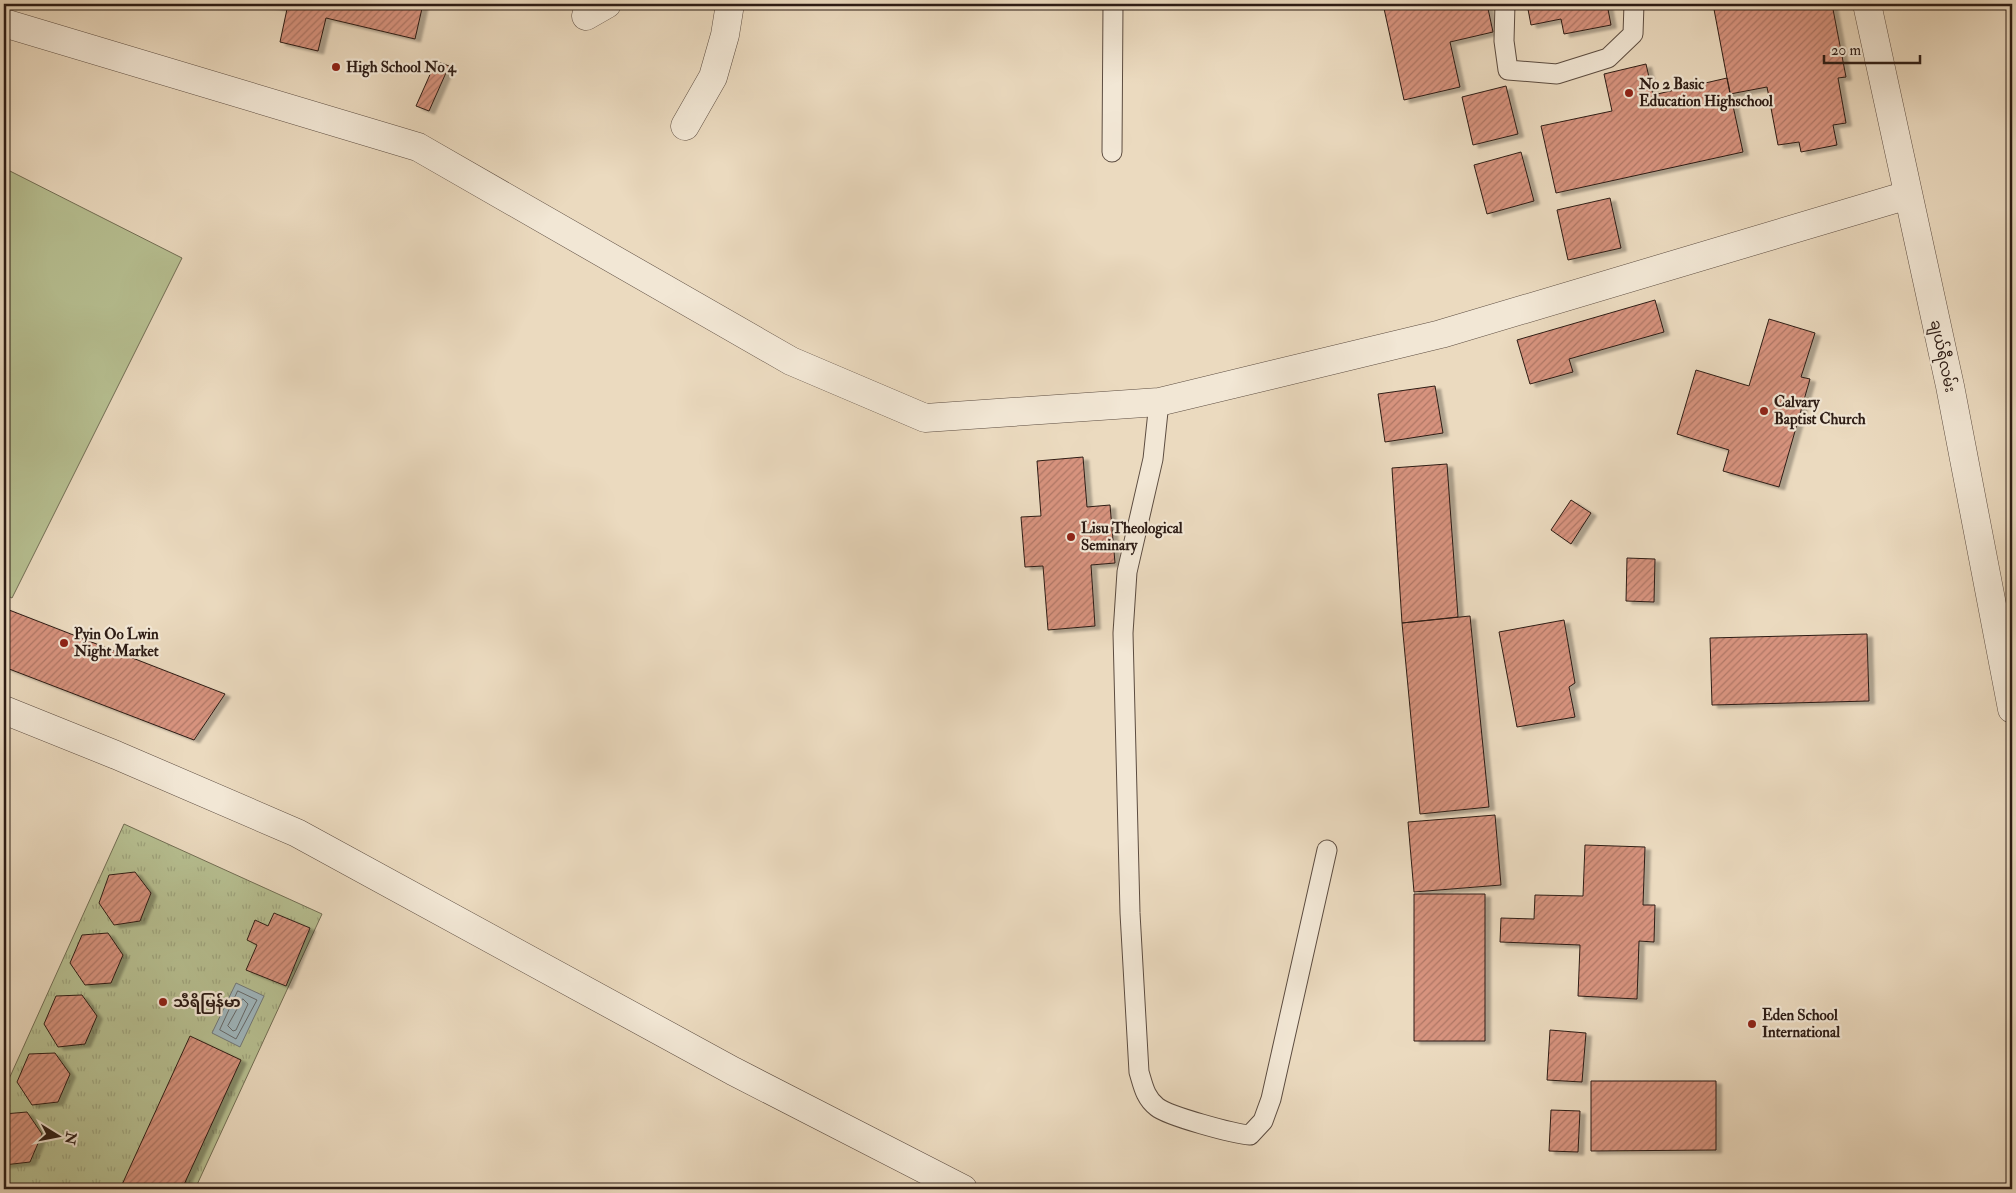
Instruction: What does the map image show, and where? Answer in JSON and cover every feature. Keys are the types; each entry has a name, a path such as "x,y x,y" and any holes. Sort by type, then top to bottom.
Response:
{"street":[{"path":"685,126 714,77 725,35 730,4"},
{"name":"ချယ်ရီလမ်း","path":"1867,4 1983,549 2012,709"},
{"path":"4,23 418,147 791,361 925,418 1159,402 1441,334 1908,195"},
{"path":"4,710 116,755 297,833 733,1071 963,1189"}],"lane":[{"path":"1112,152 1113,4"},
{"path":"1505,4 1504,41 1508,70 1557,74 1608,58 1633,34 1634,4"},
{"path":"1159,402 1153,460 1127,572 1123,633 1130,913 1140,1072 1144,1092 1157,1107 1232,1134 1250,1135 1263,1121 1271,1099 1327,850"}],"green space":[{"path":"4,168 182,258 12,598 4,594"},
{"name":"သီရိမြန်မာ","path":"124,824 322,914 195,1189 4,1189 4,1090"}],"water":[{"path":"236,983 264,996 240,1047 212,1033"}],"building":[{"path":"265,4 423,4 415,39 326,18 318,51 280,42 287,9"},
{"path":"1383,4 1487,4 1493,32 1450,42 1460,87 1404,100"},
{"path":"1527,4 1607,4 1611,25 1564,34 1561,19 1531,25"},
{"path":"1713,4 1832,4 1846,77 1838,78 1846,123 1833,125 1837,145 1801,152 1799,142 1778,145 1767,87 1730,94"},
{"path":"436,61 449,66 429,111 416,106"},
{"path":"1646,64 1653,95 1727,78 1743,152 1556,193 1541,126 1612,111 1604,74"},
{"path":"1506,86 1518,134 1473,145 1462,97"},
{"path":"1521,152 1534,201 1487,214 1474,165"},
{"path":"1610,198 1621,248 1568,260 1557,210"},
{"path":"1655,300 1664,332 1569,359 1573,372 1530,384 1517,340"},
{"path":"1769,319 1815,333 1801,377 1810,379 1779,487 1723,471 1729,450 1677,434 1696,370 1749,386"},
{"path":"1435,386 1443,433 1385,442 1378,394"},
{"path":"1083,457 1087,507 1110,505 1115,563 1091,565 1095,626 1048,630 1043,566 1025,567 1021,517 1041,516 1037,461"},
{"path":"1447,464 1458,617 1402,623 1392,468"},
{"path":"1571,500 1591,513 1571,544 1551,530"},
{"path":"1627,558 1655,559 1654,602 1626,601"},
{"path":"4,608 225,694 194,740 4,667"},
{"path":"1470,616 1489,807 1420,814 1402,623"},
{"path":"1564,620 1575,683 1569,687 1575,717 1517,727 1499,632"},
{"path":"1867,634 1869,701 1712,705 1710,638"},
{"path":"1495,815 1501,885 1414,892 1408,822"},
{"path":"1585,845 1645,847 1643,905 1655,905 1654,942 1639,941 1637,999 1578,996 1580,945 1500,942 1501,918 1534,919 1535,895 1583,896"},
{"path":"135,872 151,893 140,921 114,925 99,903 109,875"},
{"path":"1414,894 1485,894 1485,1041 1414,1041"},
{"path":"274,913 310,928 286,986 246,970 257,945 247,940 255,920 268,926"},
{"path":"108,933 123,955 111,983 85,985 70,963 82,935"},
{"path":"82,995 97,1016 85,1044 58,1047 44,1024 56,996"},
{"path":"1550,1030 1586,1033 1582,1082 1547,1080"},
{"path":"190,1036 241,1060 182,1189 120,1189"},
{"path":"55,1053 70,1074 58,1102 32,1105 17,1082 29,1054"},
{"path":"1591,1081 1716,1081 1716,1150 1591,1151"},
{"path":"1551,1110 1580,1111 1578,1152 1549,1151"},
{"path":"27,1112 42,1134 30,1162 4,1165 4,1114"}],"place":[{"name":"High School No 4","path":"336,67"},
{"name":"No 2 Basic Education Highschool","path":"1629,93"},
{"name":"Calvary Baptist Church","path":"1764,411"},
{"name":"Lisu Theological Seminary","path":"1071,537"},
{"name":"Pyin Oo Lwin Night Market","path":"64,643"},
{"name":"သီရိမြန်မာ","path":"163,1002"},
{"name":"Eden School International","path":"1752,1024"}]}
